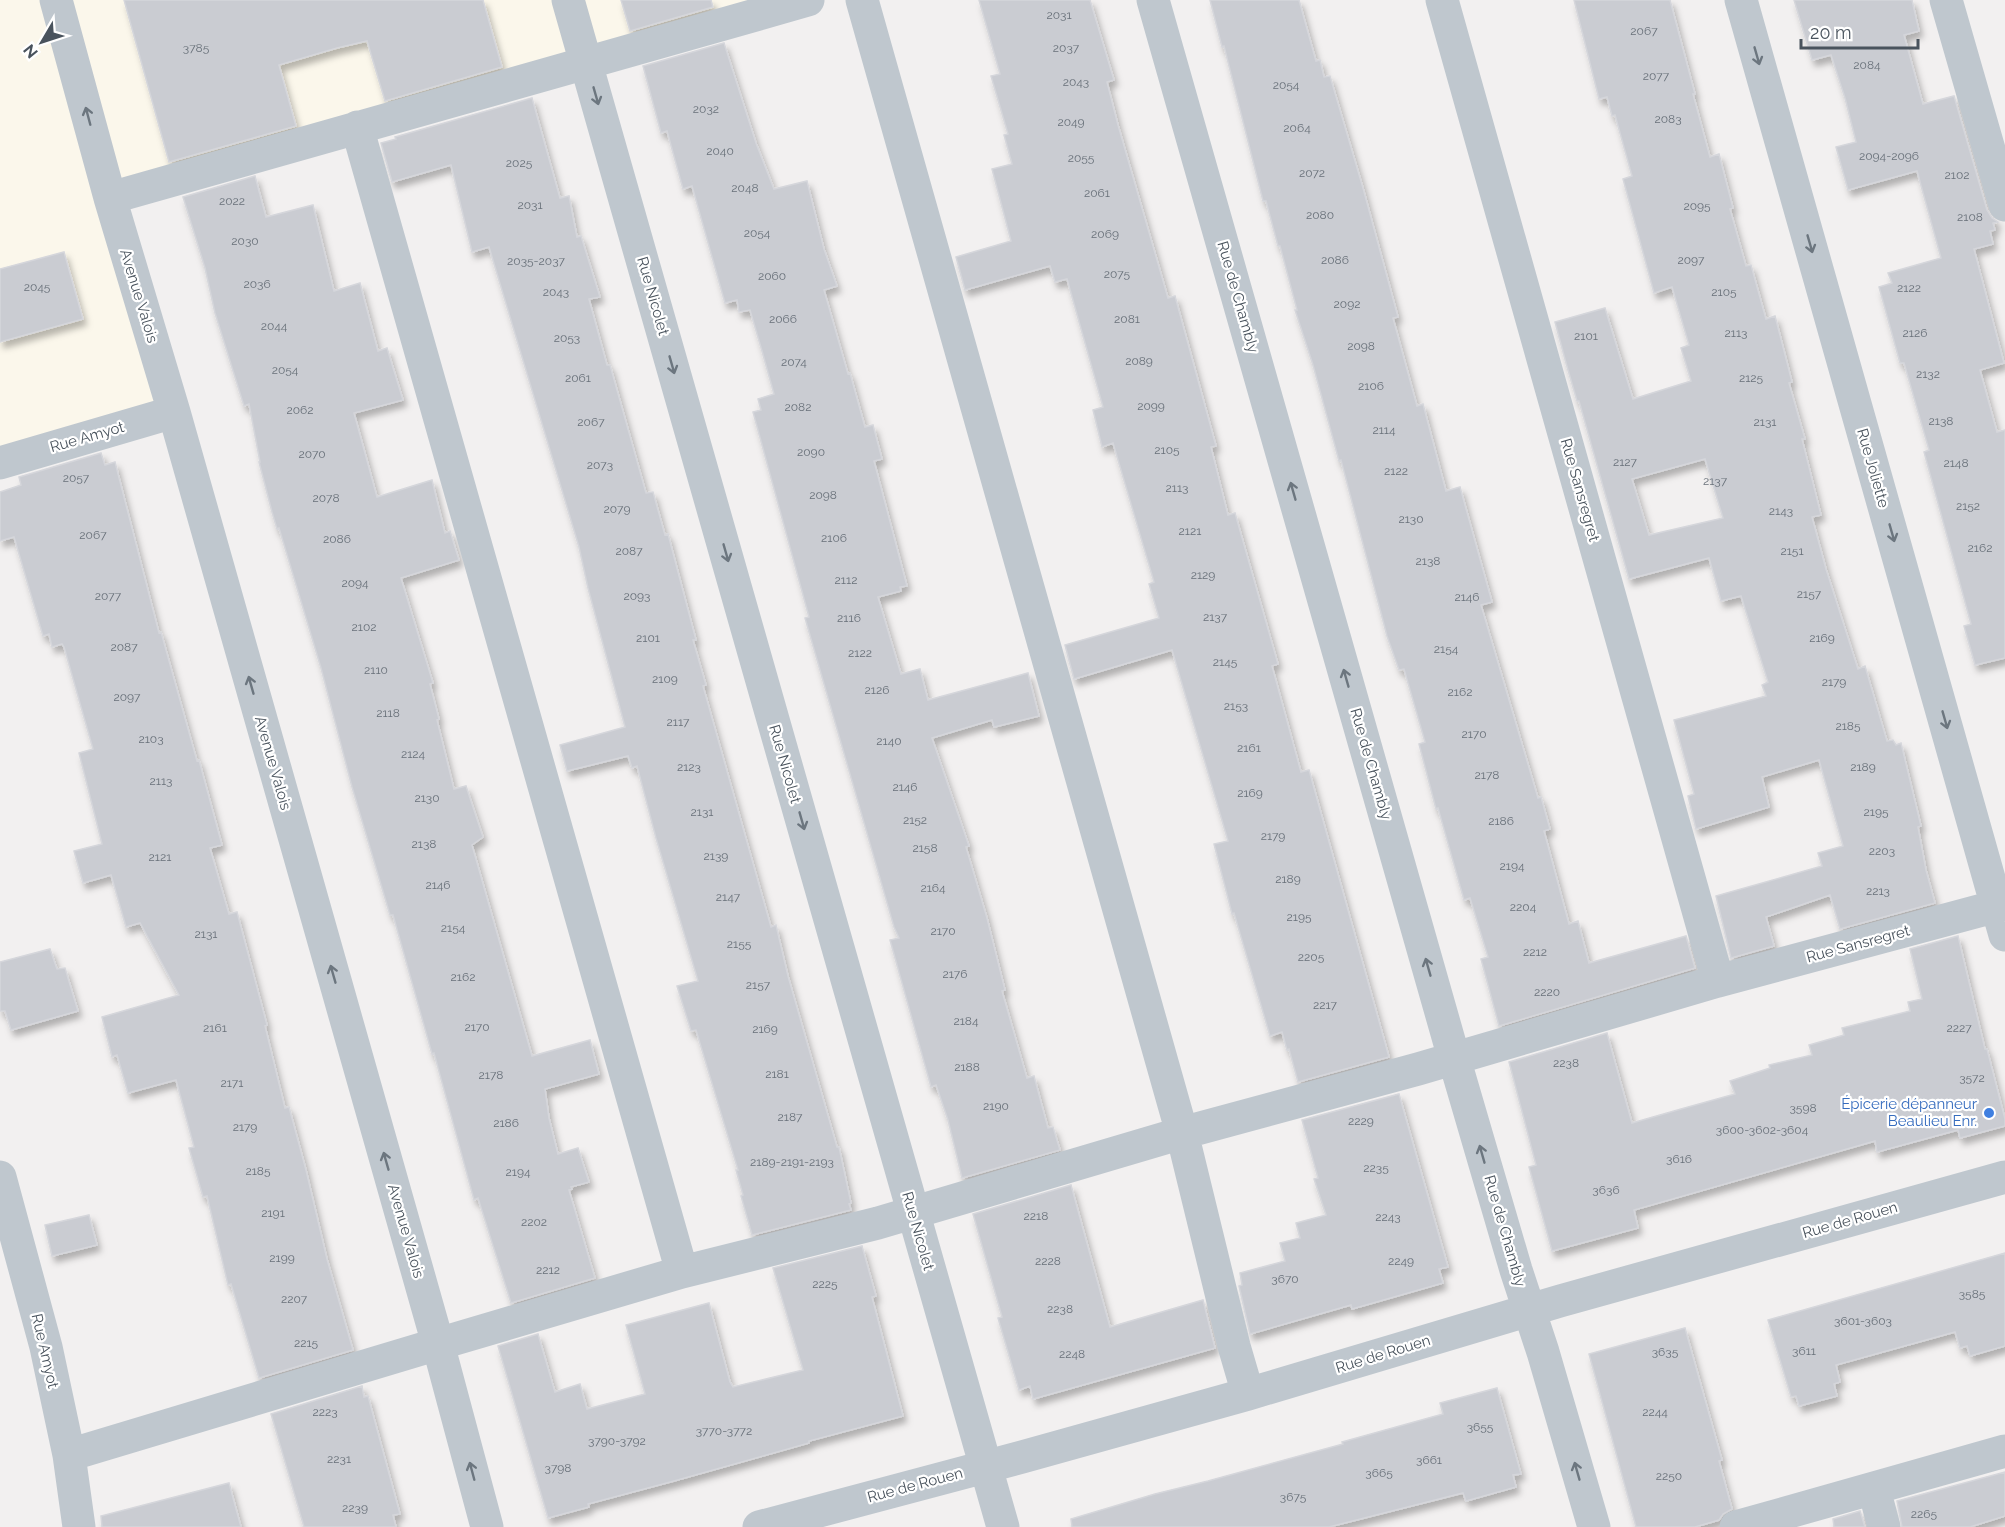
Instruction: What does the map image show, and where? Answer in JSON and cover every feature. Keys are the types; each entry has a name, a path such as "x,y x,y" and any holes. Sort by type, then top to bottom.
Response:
{"street":[{"name":"Avenue Valois","path":"56,0 110,198 174,412 438,1344 487,1527"},
{"name":"Rue Nicolet","path":"568,0 1003,1527"},
{"path":"110,198 808,0"},
{"path":"862,0 1182,1133 1234,1346 1248,1394"},
{"name":"Rue de Chambly","path":"1153,0 1454,1058 1594,1527"},
{"name":"Rue Sansregret","path":"1442,0 1718,981"},
{"name":"Rue Joliette","path":"1742,0 2002,915"},
{"path":"1946,0 2005,205"},
{"path":"357,127 682,1272"},
{"name":"Rue Amyot","path":"0,463 174,412"},
{"name":"Rue Sansregret","path":"69,1455 682,1272 913,1213 1182,1133 1454,1058 1718,981 2002,915"},
{"name":"Rue Amyot","path":"0,1177 46,1347 69,1455 79,1527"},
{"name":"Rue de Rouen","path":"759,1527 1248,1394 1528,1311 2005,1177"},
{"path":"1736,1527 2005,1451"},
{"path":"1874,1489 1884,1527"}],"shaded area":[{"path":"0,0 750,0 111,198 184,405 0,452"}],"building":[{"path":"124,0 483,0 502,67 385,101 367,41 337,48 279,65 296,126 169,162"},
{"path":"621,0 711,0 713,7 630,31"},
{"path":"979,0 1090,0 1114,80 1107,82 1118,125 1168,298 1175,296 1216,446 1211,447 1228,515 1235,513 1278,664 1272,666 1301,772 1309,770 1389,1057 1298,1082 1282,1032 1270,1036 1234,913 1232,914 1214,844 1228,841 1172,650 1074,679 1065,645 1159,618 1149,584 1154,582 1113,443 1102,447 1093,410 1103,407 1067,279 1055,282 1050,266 965,290 956,257 1011,241 992,169 1012,164 1004,135 1008,134 991,76 1000,74"},
{"path":"1210,0 1299,0 1316,61 1320,60 1324,77 1330,76 1398,317 1393,318 1417,406 1423,404 1446,491 1460,487 1492,602 1481,605 1538,798 1541,797 1550,829 1544,831 1569,924 1578,921 1589,963 1686,936 1695,968 1499,1026 1481,959 1488,957 1470,898 1464,900 1438,808 1436,809 1419,744 1425,742 1404,669 1399,670 1387,636 1341,460 1339,461 1313,365 1295,310 1297,310 1280,246 1278,246 1266,201 1263,201 1224,46 1222,47"},
{"path":"1574,0 1670,0 1710,157 1719,154 1733,208 1730,209 1746,266 1751,265 1766,319 1775,316 1821,515 1812,517 1826,569 1858,669 1865,666 1887,741 1893,740 1896,745 1901,743 1921,826 1918,827 1935,903 1840,929 1830,895 1766,917 1774,946 1731,958 1716,896 1822,866 1818,853 1843,846 1819,760 1762,777 1769,807 1696,829 1688,796 1694,794 1674,720 1766,696 1762,685 1768,682 1741,596 1721,601 1709,558 1629,579 1579,401 1577,401 1555,322 1605,308 1633,399 1691,381 1681,348 1689,345 1672,287 1654,293 1623,179 1632,176 1615,115 1612,116 1607,97 1599,99","holes":["1705,459 1723,518 1649,535 1632,479"]},
{"path":"1794,0 1912,0 1919,31 1904,35 1923,104 1954,96 1987,210 1998,222 1993,223 1995,230 1990,231 1993,244 1974,249 2004,363 1980,370 1997,432 2005,430 2005,658 1975,665 1964,626 1971,624 1924,452 1929,450 1904,363 1900,363 1879,287 1892,283 1888,273 1941,258 1917,171 1848,190 1836,147 1856,142 1845,98 1831,55 1812,60"},
{"path":"724,43 756,143 774,189 807,181 824,249 837,286 824,290 865,427 873,425 882,459 874,461 907,586 900,587 901,591 878,597 901,674 920,669 928,700 1028,673 1039,716 994,727 992,720 932,738 969,846 966,847 1005,990 1002,991 1027,1078 1034,1076 1048,1128 1053,1127 1060,1150 962,1178 948,1120 936,1085 931,1087 890,940 899,938 805,618 809,617 753,412 761,410 758,399 774,394 762,351 750,310 739,312 737,300 725,303 692,186 683,189 667,131 661,133 643,66"},
{"path":"532,98 560,198 569,196 577,237 581,236 600,297 589,299 607,365 610,365 646,493 653,492 665,535 668,534 696,640 693,640 706,685 703,686 771,927 776,925 788,976 837,1147 839,1147 851,1203 849,1204 851,1210 752,1235 741,1196 743,1195 736,1170 738,1170 696,1030 691,1031 677,986 698,981 637,766 632,768 628,756 567,771 560,745 625,727 579,547 489,247 472,252 451,165 392,182 381,143"},
{"path":"255,176 266,217 313,205 334,291 360,283 378,351 387,348 403,400 354,413 377,497 432,480 445,533 450,531 459,560 401,578 433,683 430,684 439,719 437,720 454,789 466,786 483,837 472,845 532,1056 590,1040 599,1074 545,1089 558,1154 578,1148 589,1182 571,1187 572,1189 569,1190 595,1278 511,1303 478,1198 474,1200 434,1053 432,1054 393,915 390,915 352,787 321,668 279,528 277,529 272,512 259,462 249,404 244,406 183,197"},
{"path":"64,252 83,319 0,342 0,269"},
{"path":"101,453 105,465 115,462 159,633 161,632 197,761 199,760 222,845 210,848 229,914 237,912 267,1025 265,1026 285,1108 289,1107 327,1259 353,1350 259,1378 231,1284 228,1285 207,1196 203,1197 189,1148 194,1147 176,1080 128,1093 117,1055 112,1057 102,1017 179,995 140,923 126,927 111,875 83,883 74,851 102,844 79,753 93,749 64,647 62,644 52,647 49,634 43,636 14,537 0,541 0,492 21,485 19,477"},
{"path":"1958,936 2005,1126 1960,1138 1958,1130 1877,1152 1875,1141 1634,1210 1638,1228 1552,1251 1529,1167 1536,1165 1509,1062 1607,1033 1632,1123 1735,1094 1730,1081 1770,1068 1769,1065 1812,1055 1809,1045 1844,1035 1842,1028 1910,1011 1908,1002 1922,999 1910,949"},
{"path":"50,949 57,969 65,968 78,1011 11,1030 5,1011 0,1011 0,962"},
{"path":"1399,1094 1448,1267 1439,1269 1443,1283 1352,1309 1351,1305 1250,1334 1239,1286 1242,1285 1240,1273 1285,1261 1280,1243 1300,1238 1296,1223 1326,1215 1314,1179 1318,1178 1302,1120"},
{"path":"1071,1185 1110,1327 1203,1300 1215,1348 1033,1399 1030,1386 1019,1390 998,1318 1002,1317 973,1214"},
{"path":"89,1215 97,1245 52,1256 45,1225"},
{"path":"862,1246 876,1296 872,1297 903,1416 588,1504 589,1507 548,1518 498,1346 538,1334 555,1392 580,1384 587,1409 645,1394 626,1325 709,1303 733,1387 803,1370 773,1268"},
{"path":"2005,1253 2005,1346 1970,1356 1967,1346 1960,1348 1955,1332 1836,1365 1840,1382 1834,1384 1837,1396 1799,1406 1796,1396 1791,1397 1768,1320"},
{"path":"1685,1328 1722,1460 1719,1461 1732,1509 1723,1514 1719,1520 1695,1527 1636,1527 1589,1354"},
{"path":"362,1386 364,1397 368,1396 400,1514 393,1515 396,1527 304,1527 271,1414"},
{"path":"1497,1388 1521,1474 1513,1475 1516,1487 1466,1501 1463,1493 1329,1527 1072,1527 1071,1519 1443,1414 1440,1403"},
{"path":"2005,1472 2005,1516 1970,1527 1902,1527 1897,1501"},
{"path":"229,1483 241,1527 102,1527 101,1516"},
{"path":"1860,1511 1865,1527 1834,1527 1833,1519"}],"place":[{"name":"Épicerie dépanneur Beaulieu Enr.","path":"1989,1113"}]}
